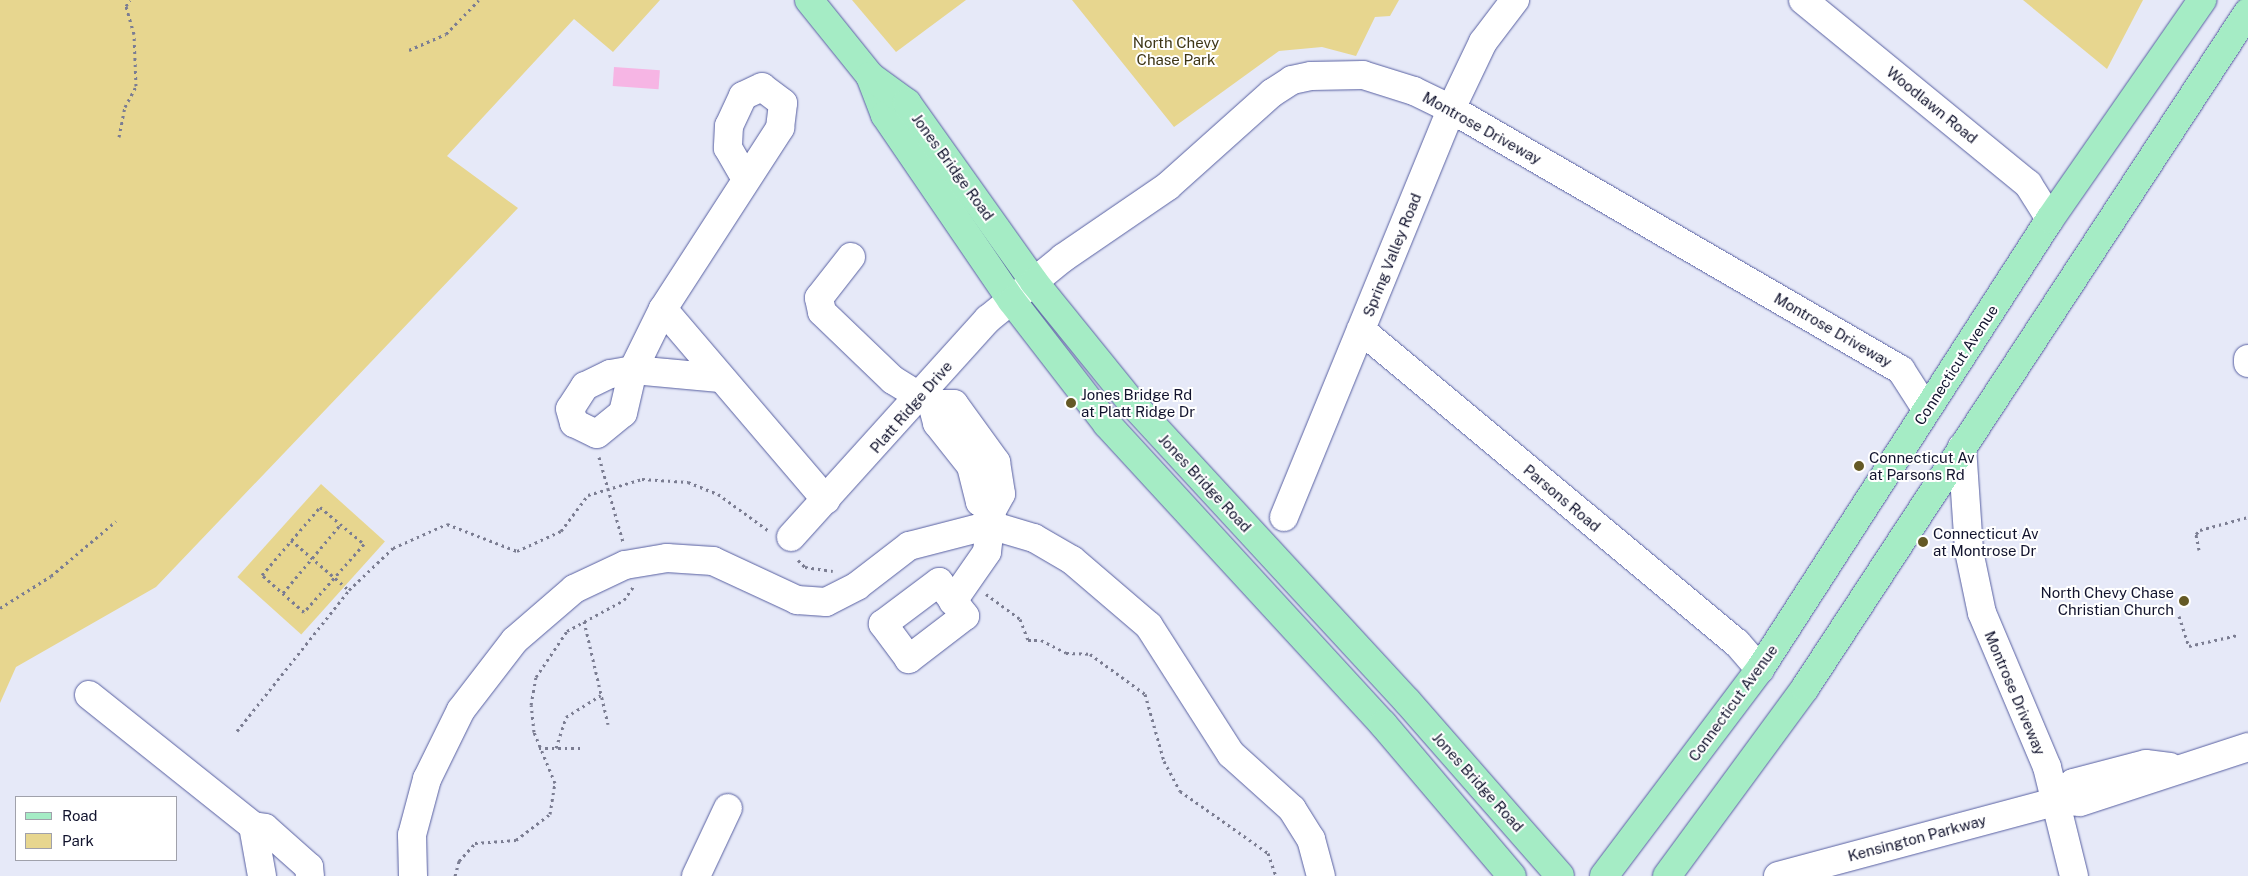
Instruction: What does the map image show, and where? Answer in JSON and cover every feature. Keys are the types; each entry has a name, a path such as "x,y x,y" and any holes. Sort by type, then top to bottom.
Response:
{"main road":[{"name":"Jones Bridge Road","path":"809,0 870,76 907,102 1034,282 1132,403 1407,701 1560,876"},
{"name":"Connecticut Avenue","path":"1604,876 1760,669 2050,219 2202,0"},
{"path":"1667,876 1805,688 2248,12"},
{"name":"Jones Bridge Road","path":"870,76 885,115 1012,301 1106,424 1383,724 1512,876"}],"street":[{"name":"Spring Valley Road","path":"1284,517 1451,109 1483,42 1515,0"},
{"name":"Woodlawn Road","path":"1803,0 2028,184 2050,219"},
{"name":"Montrose Driveway","path":"1034,282 1168,186 1292,80 1336,73 1363,75 1414,90 1451,109 1901,370 1926,409"},
{"path":"720,378 633,370 598,378 575,396 570,409 574,423 597,434 622,413 633,370 663,309 746,179"},
{"path":"851,257 818,304 893,380 927,400 937,423 970,466 980,502 991,518 1034,538 1072,560 1149,626 1231,754 1292,809 1311,839 1322,876"},
{"name":"Platt Ridge Drive","path":"785,542 927,400 988,319 1034,282"},
{"path":"663,309 826,500"},
{"name":"Parsons Road","path":"1361,330 1737,643 1760,669"},
{"name":"Montrose Driveway","path":"1962,447 1969,551 1982,613 2057,801 2074,876"},
{"path":"953,601 972,579 987,552 991,518"},
{"path":"413,876 412,835 427,779 461,710 515,640 574,589 625,565 667,558 712,561 796,600 826,602 857,586 909,546 991,518"},
{"path":"89,695 253,826 265,828 308,867 310,876"},
{"path":"2057,801 2073,783 2146,764 2183,769 2248,747"},
{"name":"Kensington Parkway","path":"1778,876 2057,801"},
{"path":"696,876 728,808"},
{"path":"253,826 262,876"}],"path":[{"path":"119,137 125,107 136,86 134,34 126,6 130,0"},
{"path":"409,50 446,34 479,0"},
{"path":"597,434 608,487 624,546"},
{"path":"237,731 349,590 393,548 447,524 517,551 561,531 588,495 608,487 642,479 688,482 718,494 785,542 805,567 844,570"},
{"path":"320,507 364,544 304,612 262,575 292,540 320,507"},
{"path":"2199,550 2196,534 2200,530 2248,517"},
{"path":"0,608 51,576 116,520"},
{"path":"283,593 340,524"},
{"path":"292,540 349,590"},
{"path":"972,579 993,602 1020,619 1028,640 1041,640 1066,653 1090,654 1145,694 1164,762 1180,791 1268,853 1276,876"},
{"path":"456,876 459,861 475,842 516,840 550,814 555,783 540,748 531,705 536,677 549,652 567,631 624,600 633,582"},
{"path":"2179,616 2189,646 2238,635"},
{"path":"584,621 608,724"},
{"path":"556,748 566,717 601,695"},
{"path":"540,748 581,748"}],"green space":[{"path":"0,0 660,0 613,52 574,19 447,156 518,208 156,587 16,667 0,703"},
{"path":"852,0 966,0 896,52"},
{"name":"North Chevy Chase Park","path":"1072,0 1399,0 1390,16 1375,17 1356,56 1322,47 1279,51 1174,127"},
{"path":"2023,0 2143,0 2107,69"},
{"path":"321,484 385,542 301,634 237,577"}],"shaded area":[{"path":"614,67 660,70 659,89 613,86"}],"place":[{"name":"Jones Bridge Rd at Platt Ridge Dr","path":"1071,403"},
{"name":"Connecticut Av at Parsons Rd","path":"1859,466"},
{"name":"Connecticut Av at Montrose Dr","path":"1923,542"},
{"name":"North Chevy Chase Christian Church","path":"2184,601"}]}
